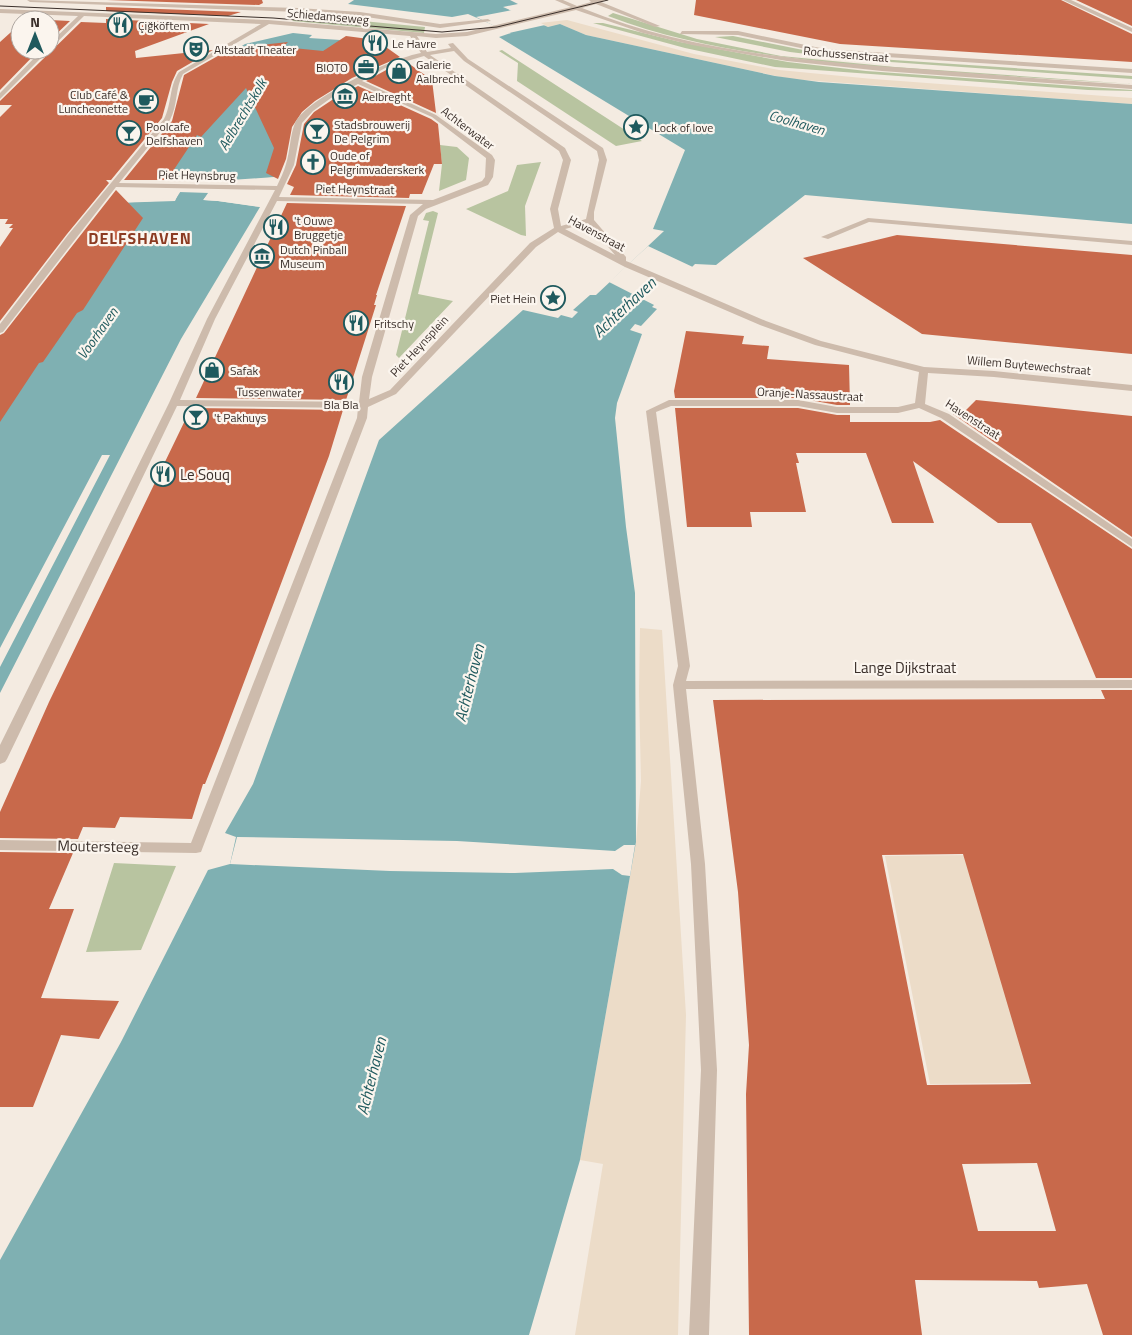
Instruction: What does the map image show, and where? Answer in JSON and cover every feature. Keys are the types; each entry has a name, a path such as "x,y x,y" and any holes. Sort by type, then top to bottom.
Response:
{"street":[{"name":"Schiedamseweg","path":"30,0 298,10 380,17 434,26 459,26 486,22 580,0"},
{"name":"Rochussenstraat","path":"558,0 619,24 669,37 779,58 868,68 1132,86"},
{"path":"1066,0 1132,30"},
{"name":"Schiedamseweg","path":"0,11 268,22 444,36 467,34 576,8 597,1"},
{"path":"597,1 620,13 666,29"},
{"path":"0,330 70,236 170,115 180,73 268,22 298,10 311,2"},
{"path":"60,37 83,14"},
{"path":"434,26 440,29 444,36"},
{"name":"Rochussenstraat","path":"674,31 762,50 850,62 1132,81"},
{"name":"Rochussenstraat","path":"682,33 738,33 825,51 1132,71"},
{"name":"Havenstraat","path":"413,35 424,54 562,150 566,156 554,209 558,229 628,264"},
{"name":"Havenstraat","path":"444,36 466,60 600,150 603,160 590,212 590,220 628,264"},
{"path":"0,759 174,403 211,319 280,188 290,165 299,123 311,110 329,97 400,60 455,49"},
{"path":"0,98 36,60"},
{"name":"Achterwater","path":"359,82 434,116 491,160 489,177 485,183 435,202"},
{"name":"Piet Heynsbrug","path":"111,188 280,188"},
{"name":"Piet Heynstraat","path":"274,199 435,202"},
{"name":"Piet Heynsplein","path":"364,405 367,377 414,215 423,207 435,202"},
{"name":"Piet Heynsplein","path":"364,405 393,392 533,245 558,229 590,220"},
{"path":"825,237 868,220 1132,243"},
{"path":"628,264 763,323 818,343 924,370 920,404"},
{"name":"Willem Buytewechstraat","path":"924,370 994,374 1132,388"},
{"name":"Tussenwater","path":"174,403 364,405"},
{"name":"Oranje-Nassaustraat","path":"679,685 684,666 651,411 669,404 798,404 837,410 898,410 920,404"},
{"name":"Havenstraat","path":"920,404 945,416 1132,544"},
{"name":"Moutersteeg","path":"0,845 196,848 362,418 364,405"},
{"name":"Lange Dijkstraat","path":"679,685 1132,684"},
{"path":"679,685 698,864 709,1070 699,1335"}],"green space":[{"path":"613,13 697,39 781,56 895,67 1132,84 890,68 762,54 699,43 668,35 608,16"},
{"path":"300,15 425,27 424,33 292,21"},
{"path":"593,23 603,23 680,42 788,62 866,71 1132,91 1088,90 775,67 685,48"},
{"path":"733,36 833,56 1132,76 1132,79 848,59 790,52 715,37"},
{"path":"502,50 642,141 616,146 517,81 518,63 499,51"},
{"path":"440,145 457,147 469,158 466,180 439,191 442,164"},
{"path":"541,162 525,206 526,236 466,209 508,191 517,165"},
{"path":"433,211 438,213 418,294 453,301 399,358 396,355 429,221 423,220 426,213"},
{"path":"114,863 176,866 141,950 86,952"}],"shaded area":[{"name":"Coolhaven","path":"567,20 694,54 779,70 873,79 1132,98 1132,104 790,79 586,35 560,24 548,27 540,23"},
{"path":"640,628 662,630 686,1015 678,1335 575,1335 603,1164 580,1160 636,842 641,781"},
{"path":"1132,853 1132,1081 930,1084 885,856"}],"water":[{"name":"Achterhaven","path":"354,0 510,0 518,4 503,7 548,27 560,24 586,35 775,76 819,82 1132,104 1132,224 805,195 716,265 695,264 652,307 657,309 641,326 635,324 630,330 642,334 617,403 615,418 635,593 636,842 580,1160 529,1335 0,1335 0,1260 121,1042 208,870 230,864 236,837 225,833 253,784 379,440 523,310 558,318 561,315 572,318 578,312 573,310 590,295 596,295 664,231 653,229 685,150 499,37 511,33 468,14 452,17 348,4"},
{"path":"293,33 312,35 309,38 340,40 298,97 275,177 216,181 204,199 260,207 181,339 0,693 0,361 114,203 175,200 188,180 143,178 223,58 245,44"}],"pier":[{"path":"512,10 545,25 509,33 476,17"},
{"path":"141,177 235,181 278,177 267,181 217,183 209,198 260,205 262,207 203,200 209,193 179,192 175,201 114,203 113,201 173,198 184,182 143,180"},
{"path":"648,246 695,268 658,307 609,282"},
{"path":"102,455 110,455 0,667 0,648"},
{"path":"237,837 457,841 615,851 624,845 635,845 630,876 622,875 613,869 515,873 390,871 230,864"}],"building":[{"path":"107,0 262,0 263,3 259,5"},
{"path":"696,0 1061,0 1132,34 1132,62 840,44 694,15"},
{"path":"1076,0 1132,0 1132,26"},
{"path":"106,7 241,12 228,16 106,11"},
{"path":"106,19 209,24 135,51 136,58 213,50 177,71 162,118 111,180 106,180 109,183 0,321 0,247 13,228 9,228 13,224 5,224 8,219 0,219 0,117 12,105 0,105 0,101 42,60 60,60 60,42 81,22 106,23"},
{"path":"60,20 70,21 60,30"},
{"path":"10,33 10,60 29,60 0,90 0,42"},
{"path":"346,36 376,40 400,57 352,78 315,101 302,112 292,127 286,159 278,179 266,173 274,148 246,88 201,137 197,135 167,180 124,180 172,121 184,75 232,48 288,42 283,47 323,51"},
{"path":"408,63 432,80 436,113 366,81 388,69"},
{"path":"358,86 431,119 438,124 442,164 434,164 422,194 410,194 409,198 290,195 294,187 287,184 296,165 304,124 314,112"},
{"path":"116,190 143,218 83,310 77,313 43,362 39,363 0,422 0,335 4,333"},
{"path":"287,203 406,206 376,295 374,305 376,305 346,400 196,398"},
{"path":"897,235 1132,255 1132,354 922,334 803,258"},
{"path":"686,331 744,336 742,344 769,346 767,359 849,365 850,405 837,405 798,398 675,398 674,391"},
{"path":"976,400 1132,416 1132,537 953,414 966,410"},
{"path":"191,408 343,410 329,456 220,746 205,784 203,784 192,819 120,817 115,828 83,827 78,839 0,838 0,812 49,702"},
{"path":"675,408 798,408 837,415 850,415 850,422 930,422 940,420 1132,549 1132,678 1096,678 1031,523 998,523 913,461 934,523 892,523 866,453 796,453 799,463 796,463 806,512 750,512 752,527 687,527"},
{"path":"1101,690 1132,690 1132,1335 1103,1335 1087,1284 1039,1288 1037,1281 915,1280 922,1335 749,1335 746,1094 749,1045 738,892 713,700 1105,699","holes":["963,854 1031,1084 927,1085 882,855","1037,1163 1056,1231 978,1231 962,1164"]},
{"path":"0,852 73,853 49,909 74,909 41,998 119,1001 99,1039 61,1035 33,1107 0,1107"}],"tram line":[{"path":"0,6 273,18 442,32 497,27 608,0"}],"place":[{"name":"Çiğköftem","path":"120,25"},
{"name":"Le Havre","path":"375,43"},
{"name":"Altstadt Theater","path":"196,49"},
{"name":"BIOTO","path":"366,67"},
{"name":"Galerie Aalbrecht","path":"399,71"},
{"name":"Aelbreght","path":"345,96"},
{"name":"Club Café & Luncheonette","path":"146,101"},
{"name":"Lock of love","path":"636,127"},
{"name":"Stadsbrouwerij De Pelgrim","path":"317,131"},
{"name":"Poolcafe Delfshaven","path":"129,133"},
{"name":"Oude of Pelgrimvaderskerk","path":"313,162"},
{"name":"'t Ouwe Bruggetje","path":"276,227"},
{"name":"Dutch Pinball Museum","path":"262,256"},
{"name":"Piet Hein","path":"553,298"},
{"name":"Fritschy","path":"356,323"},
{"name":"Safak","path":"212,370"},
{"name":"Bla Bla","path":"341,382"},
{"name":"'t Pakhuys","path":"196,417"},
{"name":"Le Souq","path":"163,474"}],"district":[{"name":"DELFSHAVEN","path":"140,238"}],"water label":[{"name":"Aelbrechtskolk","path":"242,114"},
{"name":"Voorhaven","path":"97,333"}]}
